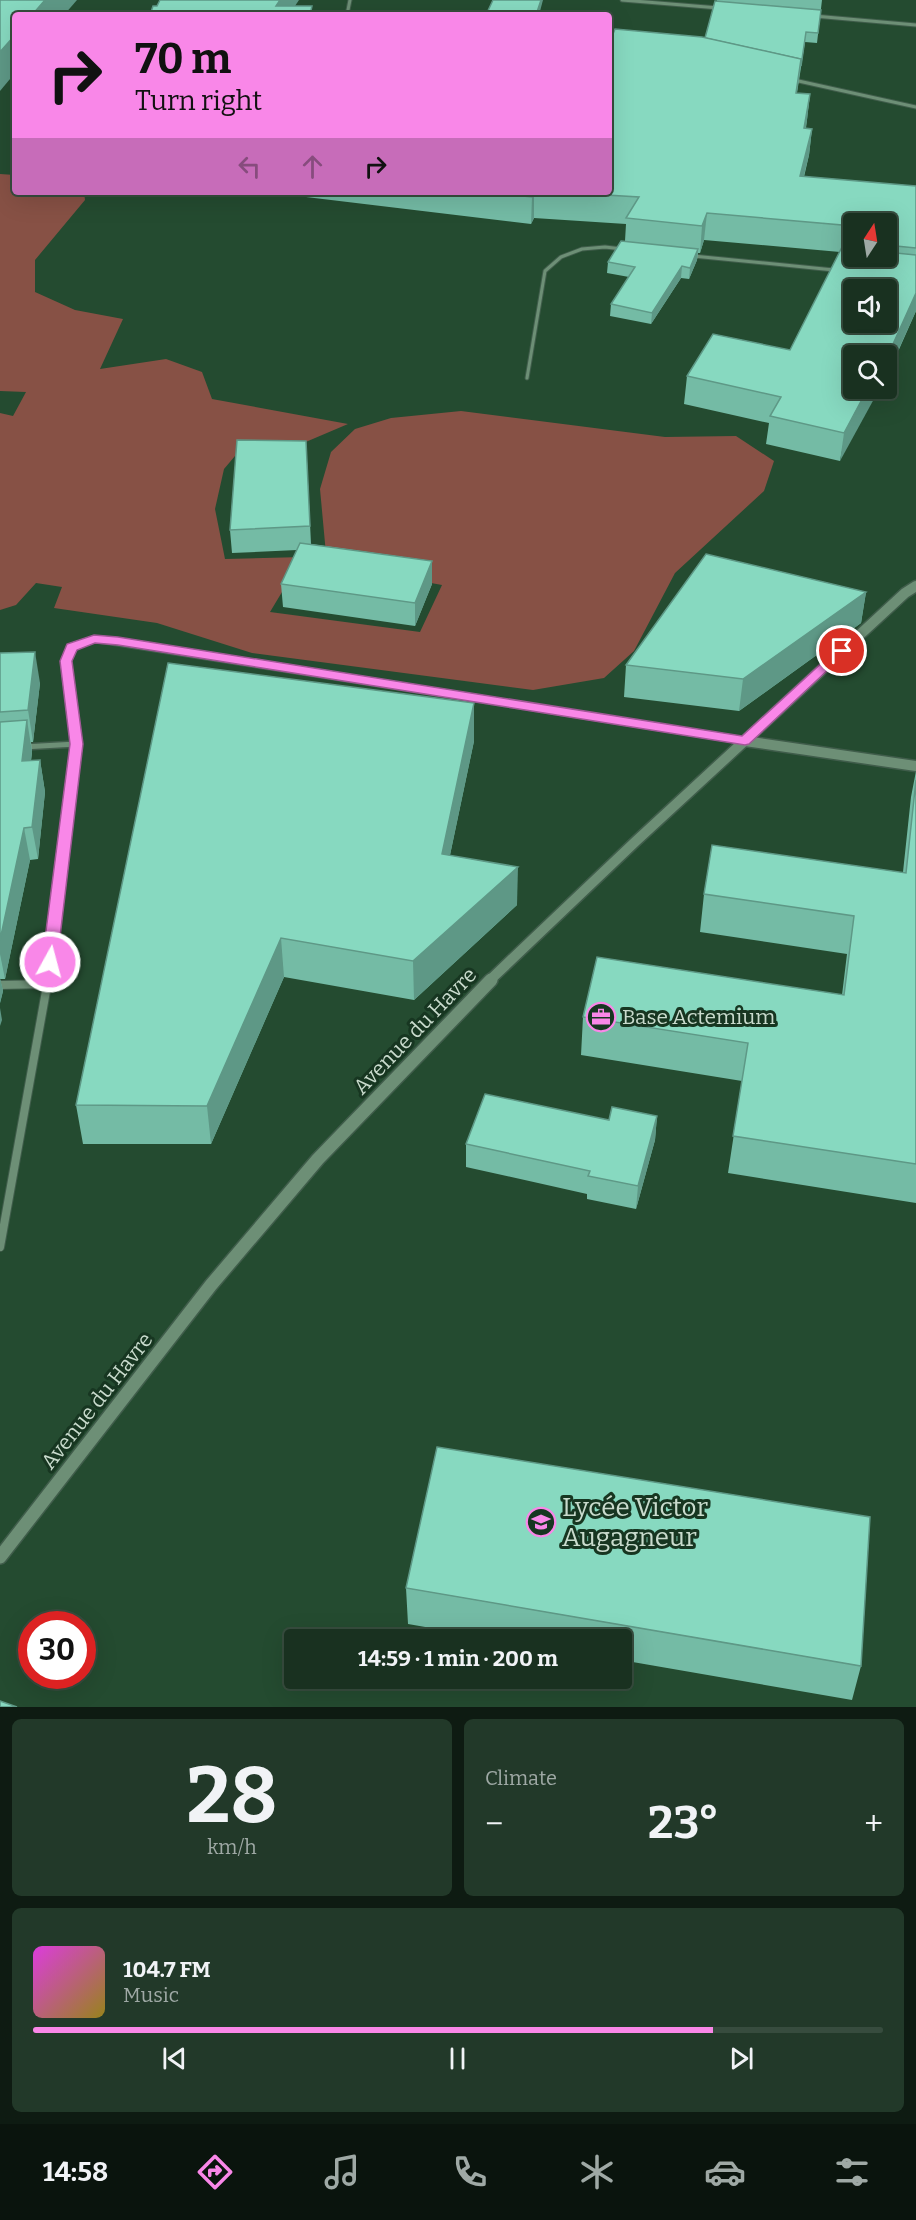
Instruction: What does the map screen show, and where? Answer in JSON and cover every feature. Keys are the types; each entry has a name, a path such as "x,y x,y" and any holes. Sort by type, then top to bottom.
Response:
{"street":[{"name":"Avenue du Havre","path":"0,1557 211,1285 318,1159 501,969 905,593 916,586"},
{"path":"0,1247 47,984 76,744 66,661 71,647 94,639 118,641 916,766"},
{"path":"11,748 76,744"},
{"path":"0,985 47,984"}],"lane":[{"path":"622,0 728,9"},
{"path":"810,16 916,25"},
{"path":"790,79 916,107"},
{"path":"527,378 545,271 561,257 582,249 605,247 628,249"},
{"path":"686,255 835,270"}],"shaded area":[{"path":"0,0 916,0 916,1707 0,1707"},
{"path":"0,174 12,175 12,195 84,195 85,200 35,260 35,292 75,310 123,319 100,369 166,359 202,372 212,399 348,424 301,444 235,456 224,469 215,509 225,559 303,557 270,612 420,632 442,585 337,566 326,554 320,489 331,452 355,429 391,418 461,411 665,437 736,436 774,461 764,491 675,573 634,651 604,678 533,690 252,653 157,623 54,608 62,587 36,583 16,605 0,610 0,413 13,416 26,392 0,391"}],"building":[{"path":"0,0 45,0 35,12 12,12 12,38 0,52"},
{"path":"160,0 280,0 276,6 312,6 311,12 151,12 153,6 157,6"},
{"path":"493,0 541,0 537,12 487,12"},
{"path":"715,1 821,10 818,33 806,32 801,66 801,59 705,38"},
{"path":"615,29 702,37 801,59 796,93 810,94 804,128 812,129 800,176 916,186 916,248 897,246 897,213 843,213 843,225 707,213 702,226 626,218 639,197 605,195 612,195 612,36"},
{"path":"621,241 698,249 690,268 682,266 652,313 611,304 635,267 608,262"},
{"path":"842,247 843,267 897,267 897,253 916,255 916,293 892,345 843,345 843,399 862,399 844,433 770,416 781,397 687,376 713,334 790,350"},
{"path":"237,440 306,441 310,526 230,530"},
{"path":"300,543 432,561 415,603 281,584"},
{"path":"706,554 866,592 743,679 626,665"},
{"path":"35,652 28,710 0,712 0,653"},
{"path":"168,663 474,703 442,854 518,867 413,961 281,938 207,1106 76,1105"},
{"path":"27,720 22,761 40,760 32,827 24,828 0,940 0,722"},
{"path":"916,780 916,1164 733,1136 748,1043 583,1017 597,957 844,995 854,916 704,894 712,845 906,873"},
{"path":"485,1094 609,1120 612,1107 657,1116 638,1186 588,1176 590,1171 466,1144"},
{"path":"437,1447 870,1517 861,1666 406,1588"},
{"path":"0,1701 17,1707 0,1707"}],"place":[{"name":"Base Actemium","path":"601,1017"},
{"name":"Lycée Victor Augagneur","path":"541,1522"}],"route":[{"path":"50,962 76,744 66,661 71,647 94,639 118,641 745,741 842,651"}]}
